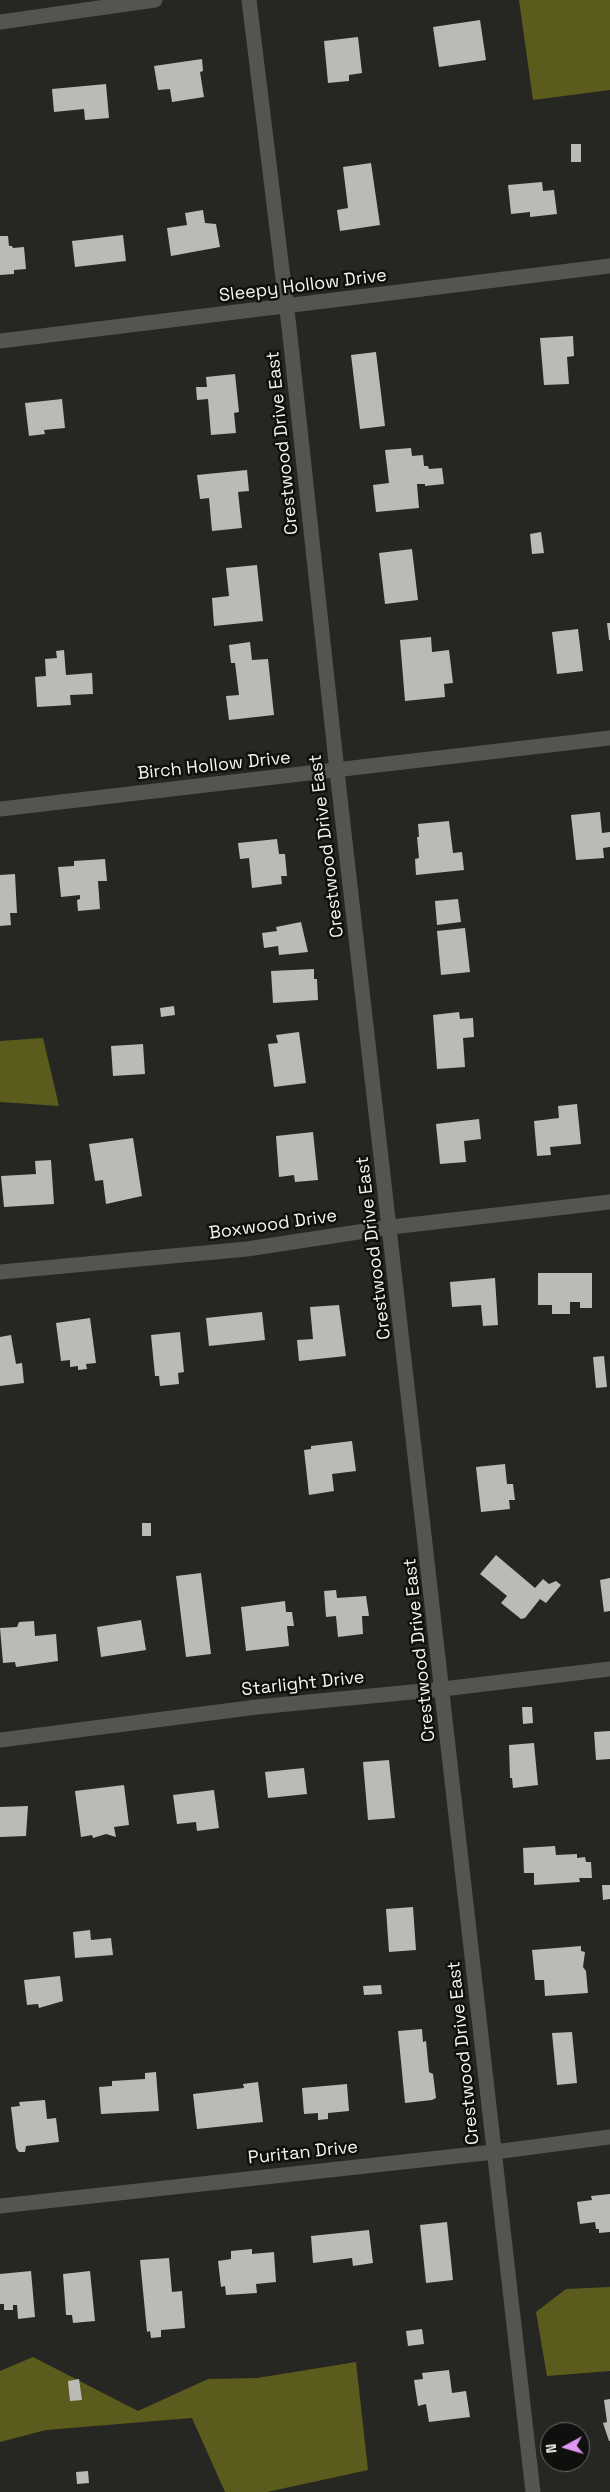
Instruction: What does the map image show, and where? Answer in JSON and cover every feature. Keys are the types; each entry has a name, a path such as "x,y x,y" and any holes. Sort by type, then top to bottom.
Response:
{"street":[{"path":"0,22 155,0"},
{"name":"Crestwood Drive East","path":"248,0 287,307 337,771 391,1227 533,2492"},
{"name":"Sleepy Hollow Drive","path":"0,341 610,266"},
{"name":"Birch Hollow Drive","path":"0,809 610,738"},
{"name":"Boxwood Drive","path":"0,1272 247,1249 391,1227 610,1202"},
{"name":"Starlight Drive","path":"0,1740 257,1707 443,1689 610,1669"},
{"name":"Puritan Drive","path":"0,2206 494,2152 610,2137"}],"shaded area":[{"path":"519,0 610,0 610,90 533,100"},
{"path":"43,1038 59,1106 0,1102 0,1041"},
{"path":"610,2287 610,2371 547,2376 536,2312 566,2289"},
{"path":"33,2357 138,2411 208,2379 257,2378 356,2362 368,2470 267,2492 225,2492 192,2418 46,2430 0,2442 0,2371"}],"building":[{"path":"480,20 486,60 439,67 433,27"},
{"path":"358,37 362,73 349,75 349,81 328,83 324,41"},
{"path":"202,59 203,71 200,72 204,97 172,102 170,89 158,90 154,66"},
{"path":"106,84 109,118 85,120 84,109 54,112 52,89"},
{"path":"571,144 581,144 581,162 571,162"},
{"path":"371,163 380,225 340,231 337,210 348,208 343,167"},
{"path":"542,182 543,191 554,190 557,214 530,217 530,212 511,214 508,185"},
{"path":"203,210 205,223 216,224 220,247 171,256 167,228 187,225 185,213"},
{"path":"123,235 126,261 75,267 72,241"},
{"path":"0,236 8,236 9,246 13,248 24,247 26,269 14,270 14,274 0,275"},
{"path":"573,336 574,356 567,357 569,384 544,385 540,338"},
{"path":"376,352 385,426 360,429 351,355"},
{"path":"235,374 239,412 234,413 236,433 211,435 208,399 197,400 196,387 207,387 206,377"},
{"path":"62,399 65,428 44,430 45,434 29,436 25,403"},
{"path":"411,448 412,456 423,455 424,466 428,466 429,469 442,468 444,484 425,486 425,484 417,484 419,508 376,512 373,485 389,483 385,450"},
{"path":"247,470 249,491 238,492 242,528 212,531 209,498 200,499 197,475"},
{"path":"541,532 544,553 532,554 530,534"},
{"path":"412,549 418,600 385,604 379,553"},
{"path":"257,565 263,621 214,626 212,598 229,596 226,568"},
{"path":"607,623 610,623 610,640 609,640"},
{"path":"578,629 583,671 557,674 552,632"},
{"path":"431,637 432,652 449,650 453,683 444,684 445,697 405,701 400,640"},
{"path":"250,642 252,660 268,659 274,715 229,720 226,696 239,695 235,663 231,663 229,645"},
{"path":"64,650 66,675 92,673 93,694 70,695 71,705 37,707 35,677 46,676 45,659 57,658 56,651"},
{"path":"600,812 602,833 610,832 610,847 603,848 604,858 576,860 571,815"},
{"path":"449,821 453,853 462,852 464,870 416,875 415,859 419,858 418,824"},
{"path":"277,839 279,854 285,854 287,876 281,876 282,884 252,888 249,858 240,859 238,843"},
{"path":"105,859 107,881 98,881 100,909 78,911 77,900 80,899 80,895 61,897 58,867 74,866 74,861"},
{"path":"15,874 17,913 10,913 11,925 0,926 0,875"},
{"path":"458,899 461,922 437,925 435,901"},
{"path":"301,922 308,952 279,955 278,946 264,948 262,933 277,931 276,927"},
{"path":"465,928 470,972 441,975 437,931"},
{"path":"314,969 314,979 317,979 318,1000 273,1003 271,971"},
{"path":"174,1006 175,1015 161,1017 160,1008"},
{"path":"459,1012 460,1019 473,1018 474,1037 463,1038 465,1067 437,1069 433,1015"},
{"path":"299,1032 306,1083 274,1087 268,1044 278,1043 276,1035"},
{"path":"143,1044 145,1074 113,1076 111,1046"},
{"path":"577,1104 581,1144 550,1147 551,1155 537,1156 534,1121 559,1118 558,1106"},
{"path":"479,1119 481,1139 464,1141 466,1162 440,1164 436,1124"},
{"path":"313,1132 318,1180 295,1182 294,1175 279,1177 276,1136"},
{"path":"133,1138 142,1196 106,1204 103,1180 95,1181 89,1144"},
{"path":"51,1160 54,1204 4,1207 1,1176 36,1174 35,1161"},
{"path":"538,1273 592,1273 592,1308 580,1308 580,1302 570,1302 570,1314 552,1314 552,1305 538,1305"},
{"path":"495,1278 498,1325 483,1326 481,1305 452,1307 450,1282"},
{"path":"339,1305 346,1356 299,1361 297,1340 313,1339 310,1307"},
{"path":"262,1312 265,1340 209,1346 206,1318"},
{"path":"90,1318 96,1363 86,1364 87,1369 78,1370 78,1366 70,1367 70,1360 61,1361 56,1323"},
{"path":"180,1332 184,1372 178,1373 179,1384 160,1386 159,1376 155,1376 151,1335"},
{"path":"11,1335 16,1364 22,1363 24,1383 0,1386 0,1337"},
{"path":"604,1356 607,1387 596,1388 593,1357"},
{"path":"352,1441 356,1471 332,1474 334,1491 309,1495 304,1450 311,1449 311,1446"},
{"path":"505,1464 507,1484 513,1484 515,1500 509,1500 510,1509 481,1512 476,1467"},
{"path":"142,1523 151,1523 151,1536 142,1536"},
{"path":"496,1555 535,1588 543,1579 549,1584 556,1581 561,1585 546,1603 540,1599 525,1618 521,1619 501,1603 507,1596 480,1574"},
{"path":"201,1573 211,1654 186,1657 176,1576"},
{"path":"610,1578 610,1611 604,1612 600,1580"},
{"path":"336,1590 337,1598 366,1596 369,1616 362,1616 363,1634 338,1637 336,1616 326,1617 324,1591"},
{"path":"285,1601 286,1612 292,1612 294,1626 287,1626 289,1646 246,1651 241,1607"},
{"path":"141,1620 146,1650 101,1657 97,1627"},
{"path":"34,1621 35,1636 56,1634 58,1661 16,1667 15,1662 3,1663 0,1628 17,1627 19,1622"},
{"path":"522,1707 532,1707 533,1723 523,1724"},
{"path":"610,1731 610,1759 596,1760 594,1732"},
{"path":"534,1743 538,1785 513,1788 512,1778 510,1778 509,1745"},
{"path":"389,1760 395,1818 368,1820 363,1762"},
{"path":"304,1768 307,1794 268,1798 265,1772"},
{"path":"124,1785 129,1825 114,1827 116,1837 106,1834 93,1838 92,1835 81,1837 75,1791"},
{"path":"214,1790 219,1828 197,1831 196,1822 177,1824 173,1795"},
{"path":"28,1806 26,1836 0,1837 0,1807"},
{"path":"555,1846 556,1855 577,1854 577,1858 585,1857 586,1862 591,1862 592,1878 579,1878 580,1882 534,1885 534,1873 524,1873 523,1848"},
{"path":"602,1885 610,1885 610,1899 603,1900"},
{"path":"413,1907 416,1950 389,1952 386,1909"},
{"path":"90,1930 91,1940 111,1938 113,1955 75,1958 73,1932"},
{"path":"581,1946 581,1951 585,1952 583,1967 586,1971 588,1993 545,1996 544,1980 535,1980 532,1950"},
{"path":"60,1976 63,2001 39,2008 38,2004 27,2005 24,1980"},
{"path":"381,1985 382,1994 364,1995 363,1986"},
{"path":"422,2029 423,2042 426,2041 429,2072 433,2074 436,2098 405,2103 398,2031"},
{"path":"572,2032 577,2083 557,2085 552,2033"},
{"path":"156,2072 159,2111 101,2114 99,2087 112,2086 112,2081 145,2079 145,2073"},
{"path":"258,2082 263,2122 197,2129 193,2094 244,2088 243,2084"},
{"path":"347,2084 349,2111 328,2113 328,2119 318,2120 318,2113 304,2114 302,2088"},
{"path":"45,2100 47,2119 56,2118 59,2142 26,2146 25,2152 19,2152 16,2148 11,2107 20,2106 19,2102"},
{"path":"610,2194 610,2232 599,2233 595,2222 580,2224 577,2202 592,2200 591,2196"},
{"path":"447,2222 453,2280 426,2283 420,2225"},
{"path":"369,2230 373,2263 353,2266 352,2258 313,2263 311,2236"},
{"path":"252,2249 252,2254 274,2252 276,2282 256,2284 257,2293 226,2295 225,2286 221,2287 218,2261 231,2259 231,2251"},
{"path":"169,2258 172,2292 182,2291 185,2328 161,2330 161,2337 151,2338 150,2331 147,2332 140,2260"},
{"path":"31,2271 35,2317 18,2319 17,2305 13,2305 13,2310 4,2310 4,2304 0,2304 0,2274"},
{"path":"90,2271 95,2321 73,2323 72,2315 66,2315 63,2274"},
{"path":"422,2329 424,2344 408,2346 406,2331"},
{"path":"449,2370 452,2393 466,2391 470,2417 429,2422 426,2404 418,2406 414,2380 423,2379 422,2373"},
{"path":"79,2379 82,2400 70,2401 68,2381"},
{"path":"610,2399 609,2441 603,2423 607,2422 604,2400"},
{"path":"88,2471 89,2483 77,2484 76,2472"}]}
